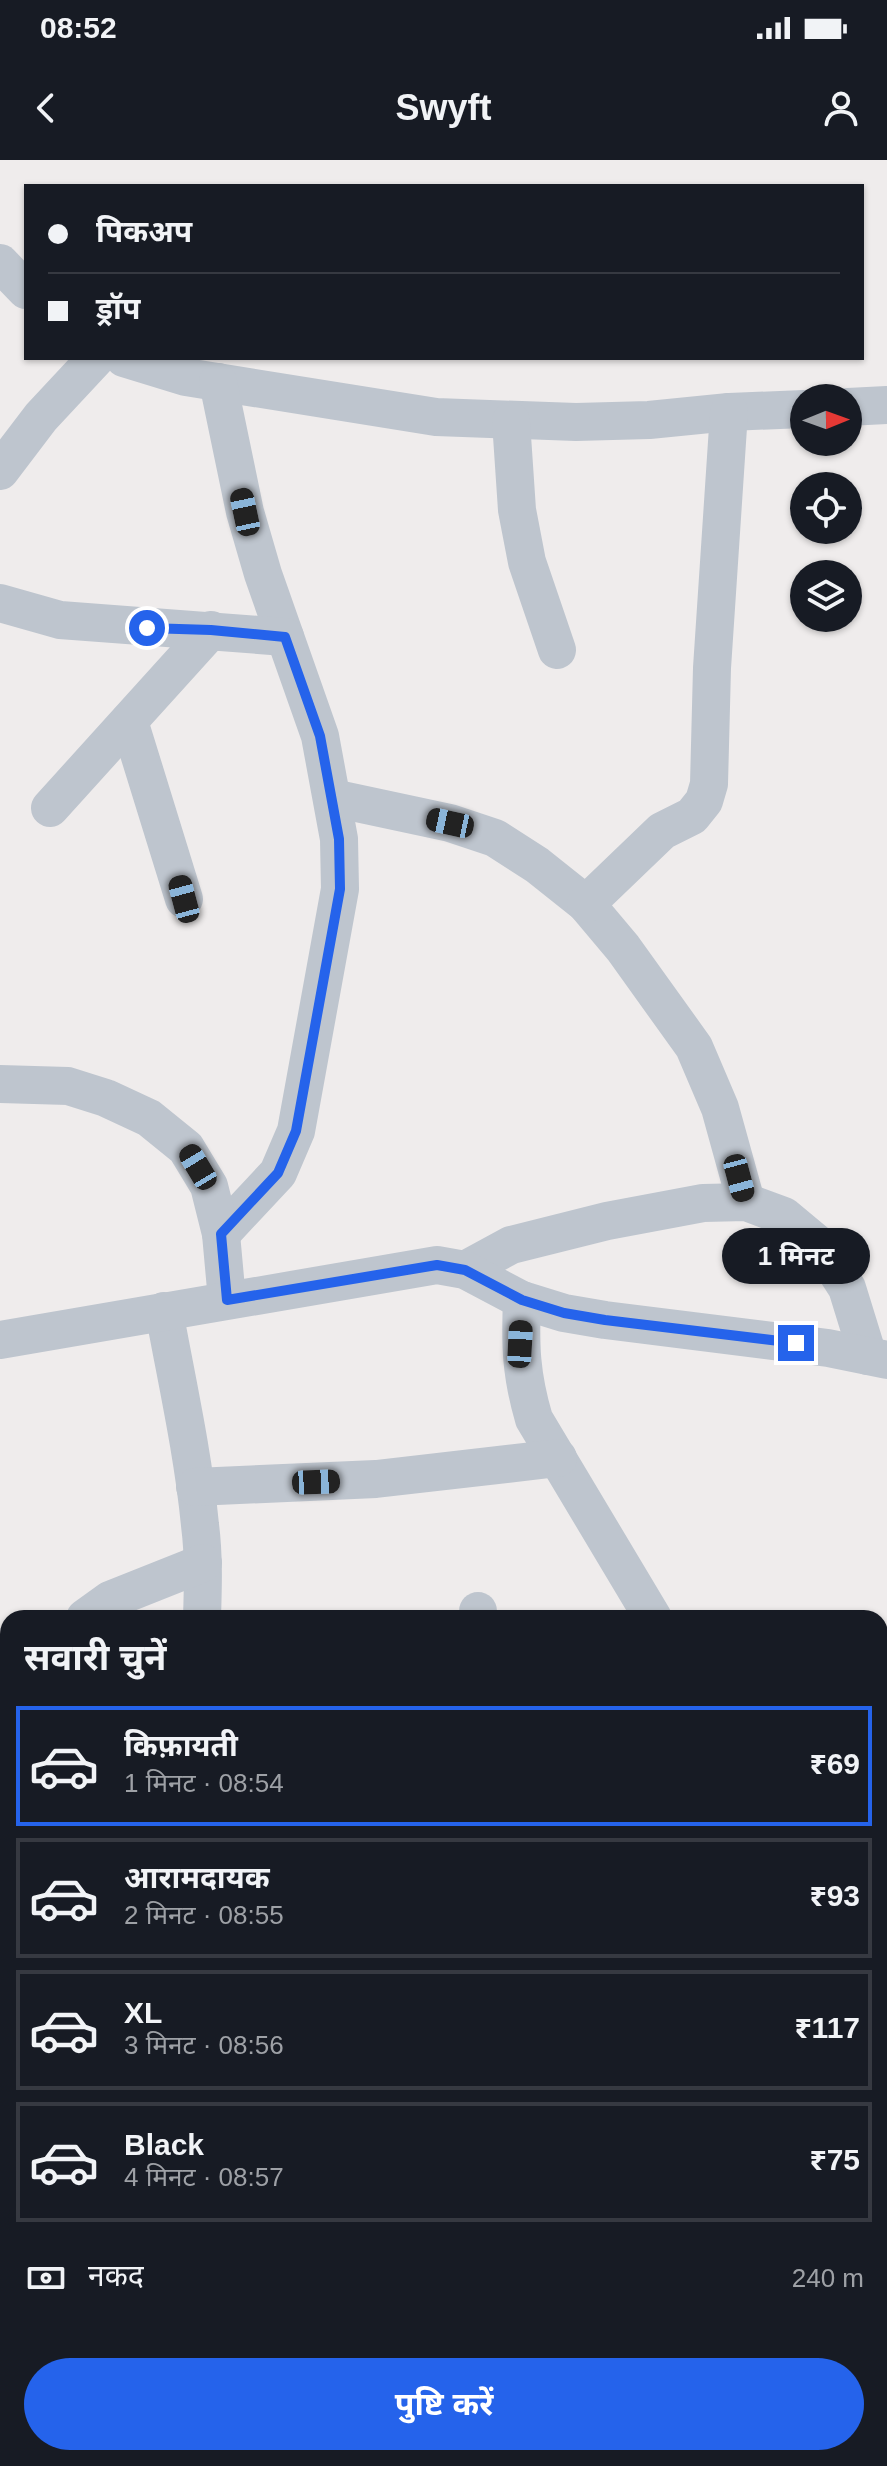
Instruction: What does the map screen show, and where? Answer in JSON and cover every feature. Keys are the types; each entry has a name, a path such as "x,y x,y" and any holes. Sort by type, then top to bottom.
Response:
{"street":[{"path":"0,263 24,288"},
{"path":"0,471 41,417 94,360"},
{"path":"131,360 186,377 436,417 511,421 649,420 790,410"},
{"path":"218,382 245,512 263,574 320,736 339,839 340,889 296,1131 278,1173 221,1234"},
{"path":"862,406 887,405"},
{"path":"586,904 662,831 692,816 704,801 709,784 712,668 729,412"},
{"path":"511,421 517,510 527,562 557,650"},
{"path":"0,603 60,620 285,637"},
{"path":"50,808 211,630"},
{"path":"129,721 184,899"},
{"path":"333,798 450,823 495,838 537,865 586,904 623,948 694,1047 720,1108 746,1202"},
{"path":"0,1084 68,1086 106,1098 149,1118 186,1148 209,1186 221,1234 227,1300"},
{"path":"465,1270 511,1245 607,1221 703,1203 746,1202 784,1216 820,1246 847,1288 878,1358"},
{"path":"0,1340 437,1265 465,1270 522,1300 564,1313 828,1348 878,1358"},
{"path":"522,1300 520,1344 524,1385 534,1419 648,1610"},
{"path":"164,1311 195,1487 203,1563 202,1610"},
{"path":"195,1487 376,1479 558,1458"},
{"path":"96,1610 110,1600 203,1563"}],"route":[{"path":"147,628 285,637 320,736 339,839 340,889 334,930 296,1131 278,1173 221,1234 227,1300 437,1265 465,1270 522,1300 564,1313 796,1343"}]}
